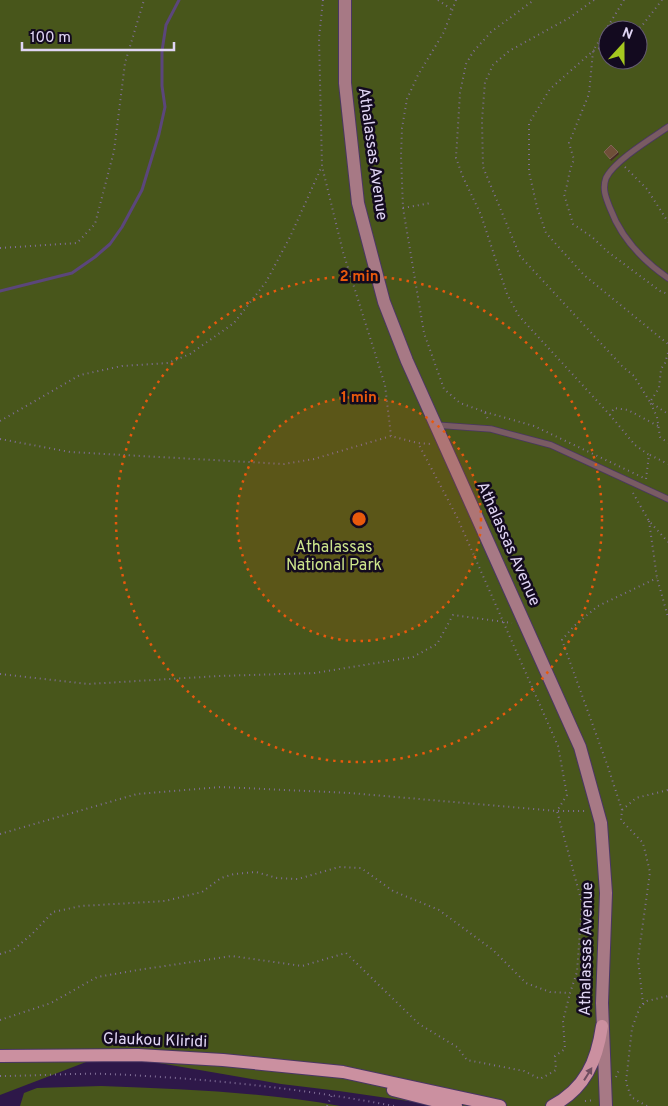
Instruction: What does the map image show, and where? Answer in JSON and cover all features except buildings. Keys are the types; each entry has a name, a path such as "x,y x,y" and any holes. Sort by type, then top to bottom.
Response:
{"main road":[{"name":"Athalassas Avenue","path":"346,0 345,83 358,203 384,302 407,361 580,747 601,823 606,893 602,1026 606,1106"},
{"path":"552,1106 574,1092 589,1073 597,1054 602,1026"},
{"name":"Glaukou Kliridi","path":"0,1056 138,1056 223,1060 344,1072 500,1106"},
{"name":"Glaukou Kliridi","path":"308,1069 456,1106"}],"lane":[{"path":"668,126 638,147 611,170 606,179 604,190 616,223 632,248 668,278"},
{"path":"436,425 491,429 551,445 627,482 668,499"}],"path":[{"path":"0,248 77,242 95,224 114,151 125,63 144,0"},
{"path":"323,0 319,38 322,166 343,252 386,385 391,436"},
{"path":"438,0 452,9"},
{"path":"456,0 444,32 418,75 407,99 402,128 401,156 404,208 424,333 444,389 460,403 534,426 646,478 649,455"},
{"path":"534,0 491,32 466,64 460,93 456,158 481,215 507,294 519,316 635,444 649,455 668,464"},
{"path":"594,0 569,18 509,51 493,65 485,82 482,120 483,167 520,256 622,366 634,376 657,417 660,438 668,443"},
{"path":"624,0 593,51 589,94 569,143 574,160 569,168 569,184 564,194 573,224 660,291 668,294"},
{"path":"646,20 662,0"},
{"path":"598,49 550,88 529,123 529,172 536,207 546,233 584,274 668,344"},
{"path":"620,163 647,189 668,222"},
{"path":"0,421 80,375 122,366 168,362 190,354 234,323 266,282 290,237 322,166"},
{"path":"404,208 431,203"},
{"path":"650,402 659,388 661,369 668,353"},
{"path":"650,402 668,414"},
{"path":"610,415 614,408 628,410 658,426"},
{"path":"485,412 491,429"},
{"path":"0,440 70,452 284,464 314,459 391,436 418,443 429,444 444,441"},
{"path":"0,1020 51,1003 97,977 232,956 302,966 346,953 419,1024 457,1047 467,1060 524,1071 540,1079 556,1070 555,1056 565,1049 563,1021 577,972 582,902 557,811 567,795 558,746 458,517 418,443"},
{"path":"627,482 649,522 668,542"},
{"path":"649,522 657,578 668,617"},
{"path":"643,1004 638,959 650,872 642,842 621,820 622,810 608,767 562,640 574,626 598,606 657,578"},
{"path":"0,674 88,684 315,672 413,657 437,644 453,615 526,624"},
{"path":"0,834 137,794 222,787 350,793 557,811 598,812"},
{"path":"622,810 636,798 668,790"},
{"path":"0,954 13,950 53,912 82,906 165,901 202,892 221,878 234,874 256,872 276,878 298,879 339,867 361,868 393,891 439,910 493,950 526,983 550,992 570,993"},
{"path":"647,1106 631,1097 626,1082 632,1028 643,1004 668,996"},
{"path":"0,1076 105,1074 200,1080 332,1094 394,1106"},
{"path":"327,1106 332,1094"}],"green space":[{"name":"Athalassas National Park","path":"0,0 668,0 668,1106 432,1106 415,1102 281,1084 107,1054 0,1095"},
{"path":"101,1086 251,1094 340,1106 20,1106 24,1093 37,1088"}],"waterway":[{"path":"0,291 72,273 110,244 122,227 142,190 159,134 165,107 162,86 162,51 166,25 179,0"}]}
